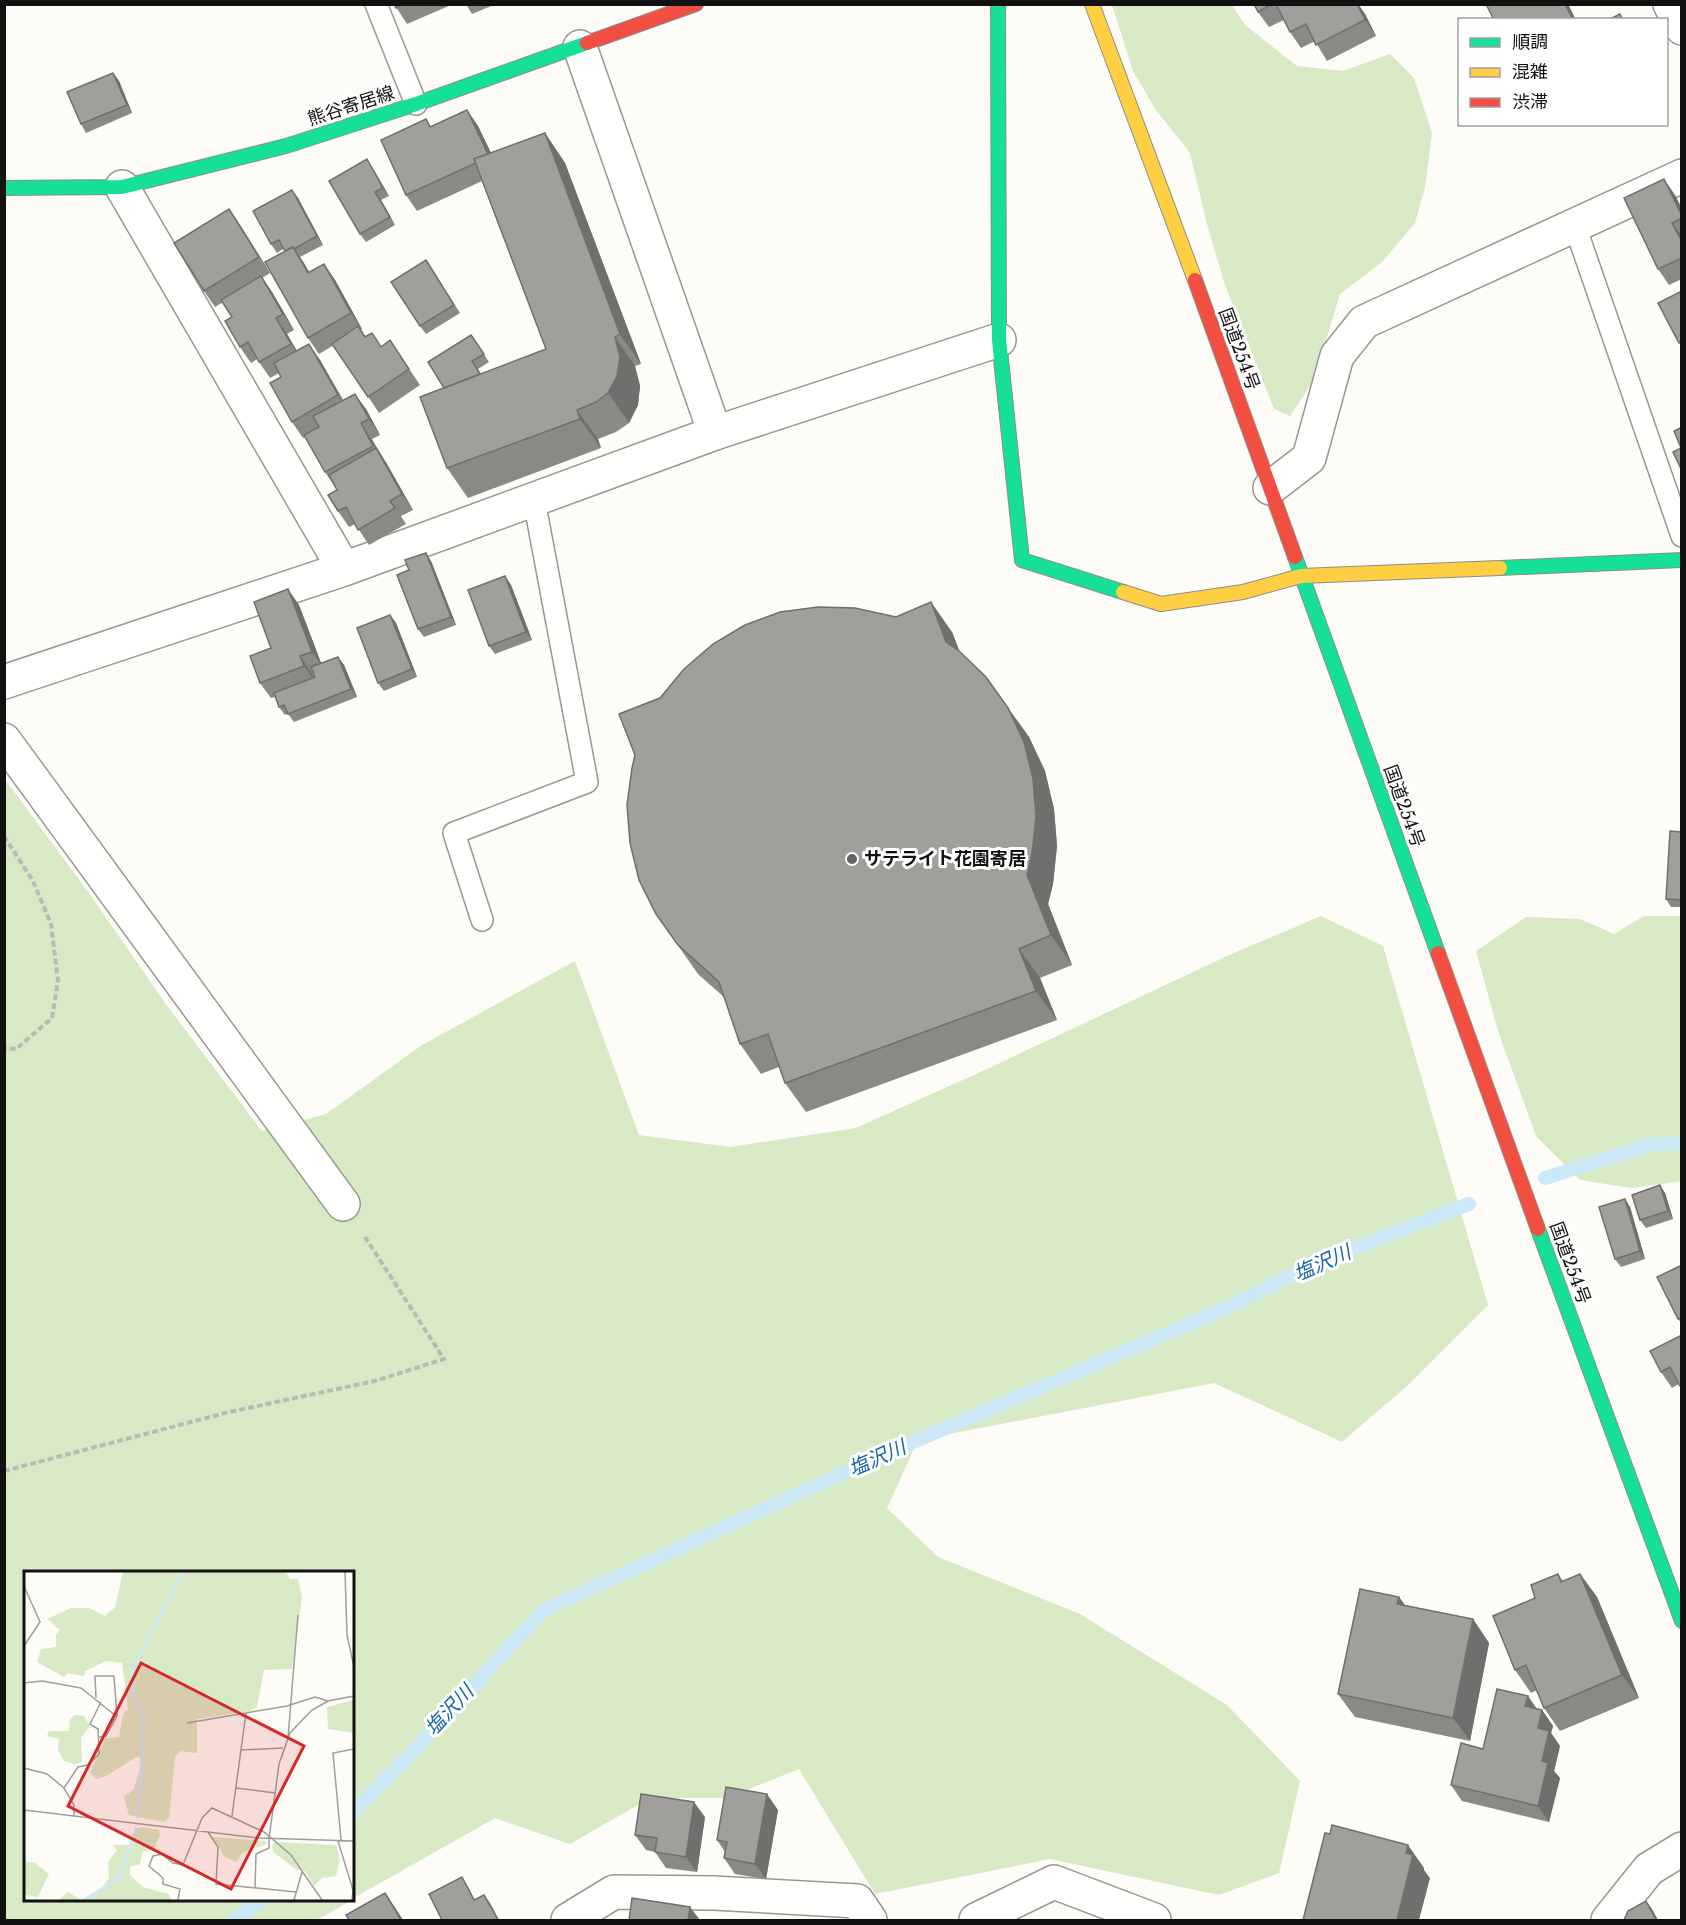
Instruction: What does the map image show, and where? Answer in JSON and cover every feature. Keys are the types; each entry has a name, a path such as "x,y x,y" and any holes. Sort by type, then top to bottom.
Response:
{"main road":[{"name":"熊谷寄居線","path":"6,189 122,187 286,146 416,104 696,4"},
{"path":"998,4 999,340 1022,560 1161,604 1242,592 1301,576 1682,560"},
{"name":"国道254号","path":"1092,4 1169,209 1682,1621"}],"street":[{"path":"580,47 715,433"},
{"path":"1270,488 1309,458 1337,356 1364,322 1682,176"},
{"path":"122,187 344,569"},
{"path":"4,682 344,569 715,433 999,340"},
{"path":"4,740 343,1204"},
{"path":"1608,1920 1649,1869 1682,1849"},
{"path":"976,1920 1054,1882 1154,1920"},
{"path":"568,1920 610,1906 714,1893 857,1901 870,1920"}],"lane":[{"path":"376,4 416,104"},
{"path":"1575,226 1682,536"},
{"path":"482,920 454,833 587,782 534,500"}],"path":[{"path":"4,836 33,881 51,924 58,981 52,1018 16,1049 4,1048"},
{"path":"4,1471 229,1412 375,1381 444,1359 343,1204"}],"green space":[{"path":"1112,5 1232,5 1245,25 1297,66 1343,71 1390,54 1414,78 1432,133 1425,188 1415,223 1382,262 1340,294 1314,380 1290,416 1274,409 1225,285 1208,228 1190,153 1156,110 1133,71"},
{"path":"4,778 89,893 165,1003 262,1131 326,1114 422,1045 575,961 639,1135 730,1147 856,1128 1227,956 1321,916 1383,946 1488,1305 1406,1387 1342,1442 1214,1383 918,1440 887,1508 938,1557 1080,1614 1227,1705 1300,1781 1279,1873 1219,1895 1050,1859 875,1894 799,1769 727,1798 650,1798 570,1844 495,1818 354,1898 354,1571 24,1571 24,1901 350,1901 317,1920 5,1920"},
{"path":"1644,916 1681,916 1682,1181 1632,1188 1580,1180 1536,1136 1498,1031 1476,951 1526,917 1580,919 1614,934"}],"building":[{"path":"1254,4 1272,4 1258,12"},
{"path":"1276,4 1357,4 1365,20 1316,45 1306,24 1290,32"},
{"path":"1486,4 1565,4 1572,18 1493,18"},
{"path":"113,73 127,105 81,124 67,92"},
{"path":"467,110 488,154 474,159 476,163 406,195 381,140 426,119 430,127"},
{"path":"545,133 620,334 615,337 620,357 617,376 608,393 596,402 577,410 580,419 447,468 420,397 546,349 474,159"},
{"path":"367,159 383,188 375,192 390,217 360,234 329,181"},
{"path":"1664,179 1682,216 1672,223 1682,242 1682,258 1658,269 1624,198"},
{"path":"292,190 317,236 294,249 293,247 285,251 279,240 271,244 253,211"},
{"path":"229,209 259,257 204,291 174,243"},
{"path":"293,247 308,273 324,264 351,313 308,338 265,262"},
{"path":"426,260 454,305 420,326 391,282"},
{"path":"261,276 283,314 276,318 291,344 259,362 248,342 240,347 225,321 232,317 221,300"},
{"path":"1682,291 1682,342 1679,343 1658,303"},
{"path":"358,326 365,337 372,333 381,347 390,340 409,369 368,397 332,344"},
{"path":"471,335 484,354 472,361 480,374 444,388 428,362"},
{"path":"309,344 338,395 292,422 270,383 281,377 274,363"},
{"path":"355,394 369,419 361,423 373,446 325,472 304,435 319,427 313,416"},
{"path":"1682,427 1682,471 1673,452 1681,448 1674,431"},
{"path":"376,448 402,494 390,501 395,508 358,530 346,507 338,511 328,495 337,490 329,475"},
{"path":"426,553 451,617 418,629 397,575 409,570 405,560"},
{"path":"505,576 526,632 489,646 468,590"},
{"path":"288,589 312,652 300,656 304,666 260,683 250,656 271,648 254,602"},
{"name":"サテライト花園寄居","path":"931,602 946,642 986,677 1008,708 1024,742 1033,779 1036,816 1027,875 1051,935 1019,949 1036,991 785,1083 768,1034 740,1044 719,982 678,945 656,914 639,880 630,843 627,805 635,755 619,714 660,698 684,669 713,644 745,625 780,612 818,607 855,608 896,617"},
{"path":"390,615 412,669 378,683 357,628"},
{"path":"338,657 351,689 288,714 284,705 279,707 274,693 315,677 311,667"},
{"path":"1670,831 1682,832 1682,900 1666,899"},
{"path":"1660,1185 1668,1211 1640,1220 1632,1195"},
{"path":"1625,1199 1640,1251 1615,1259 1599,1207"},
{"path":"1682,1265 1682,1317 1678,1319 1657,1277"},
{"path":"1682,1335 1682,1390 1670,1367 1661,1372 1650,1351"},
{"path":"1558,1574 1561,1582 1580,1574 1622,1675 1544,1708 1526,1665 1515,1670 1493,1616 1535,1598 1531,1585"},
{"path":"1360,1589 1399,1597 1397,1604 1473,1619 1453,1718 1338,1694"},
{"path":"1497,1689 1528,1696 1525,1706 1542,1710 1538,1728 1549,1731 1542,1761 1548,1763 1538,1806 1451,1785 1461,1743 1483,1749"},
{"path":"726,1787 767,1794 755,1864 724,1858 727,1842 717,1840"},
{"path":"641,1794 694,1802 686,1857 655,1852 657,1838 635,1835"},
{"path":"1332,1825 1408,1845 1406,1853 1413,1855 1397,1920 1303,1920 1325,1833 1330,1834"},
{"path":"462,1877 474,1900 484,1895 498,1920 442,1920 429,1894"},
{"path":"385,1893 401,1920 349,1920 346,1915"},
{"path":"632,1898 690,1907 688,1920 629,1920"},
{"path":"1646,1901 1656,1920 1624,1920 1628,1911"}],"waterway":[{"name":"塩沢川","path":"1545,1178 1649,1145 1682,1143"},
{"name":"塩沢川","path":"354,1811 401,1764 544,1610 876,1458 1231,1306 1316,1263 1469,1204"},
{"name":"塩沢川","path":"234,1920 260,1901"}],"traffic: fast":[{"path":"998,4 999,340 1022,560 1123,592"},
{"path":"4,188 122,187 286,146 416,104 587,43"},
{"path":"1295,557 1438,953"},
{"path":"1500,568 1682,560"},
{"path":"1538,1229 1682,1621"}],"traffic: slow":[{"path":"1092,4 1195,280"},
{"path":"1123,592 1161,604 1243,592 1301,576 1500,568"}],"traffic: jam":[{"path":"587,43 696,4"},
{"path":"1195,280 1295,557"},
{"path":"1438,953 1538,1229"}],"place":[{"name":"サテライト花園寄居","path":"852,859"}]}
